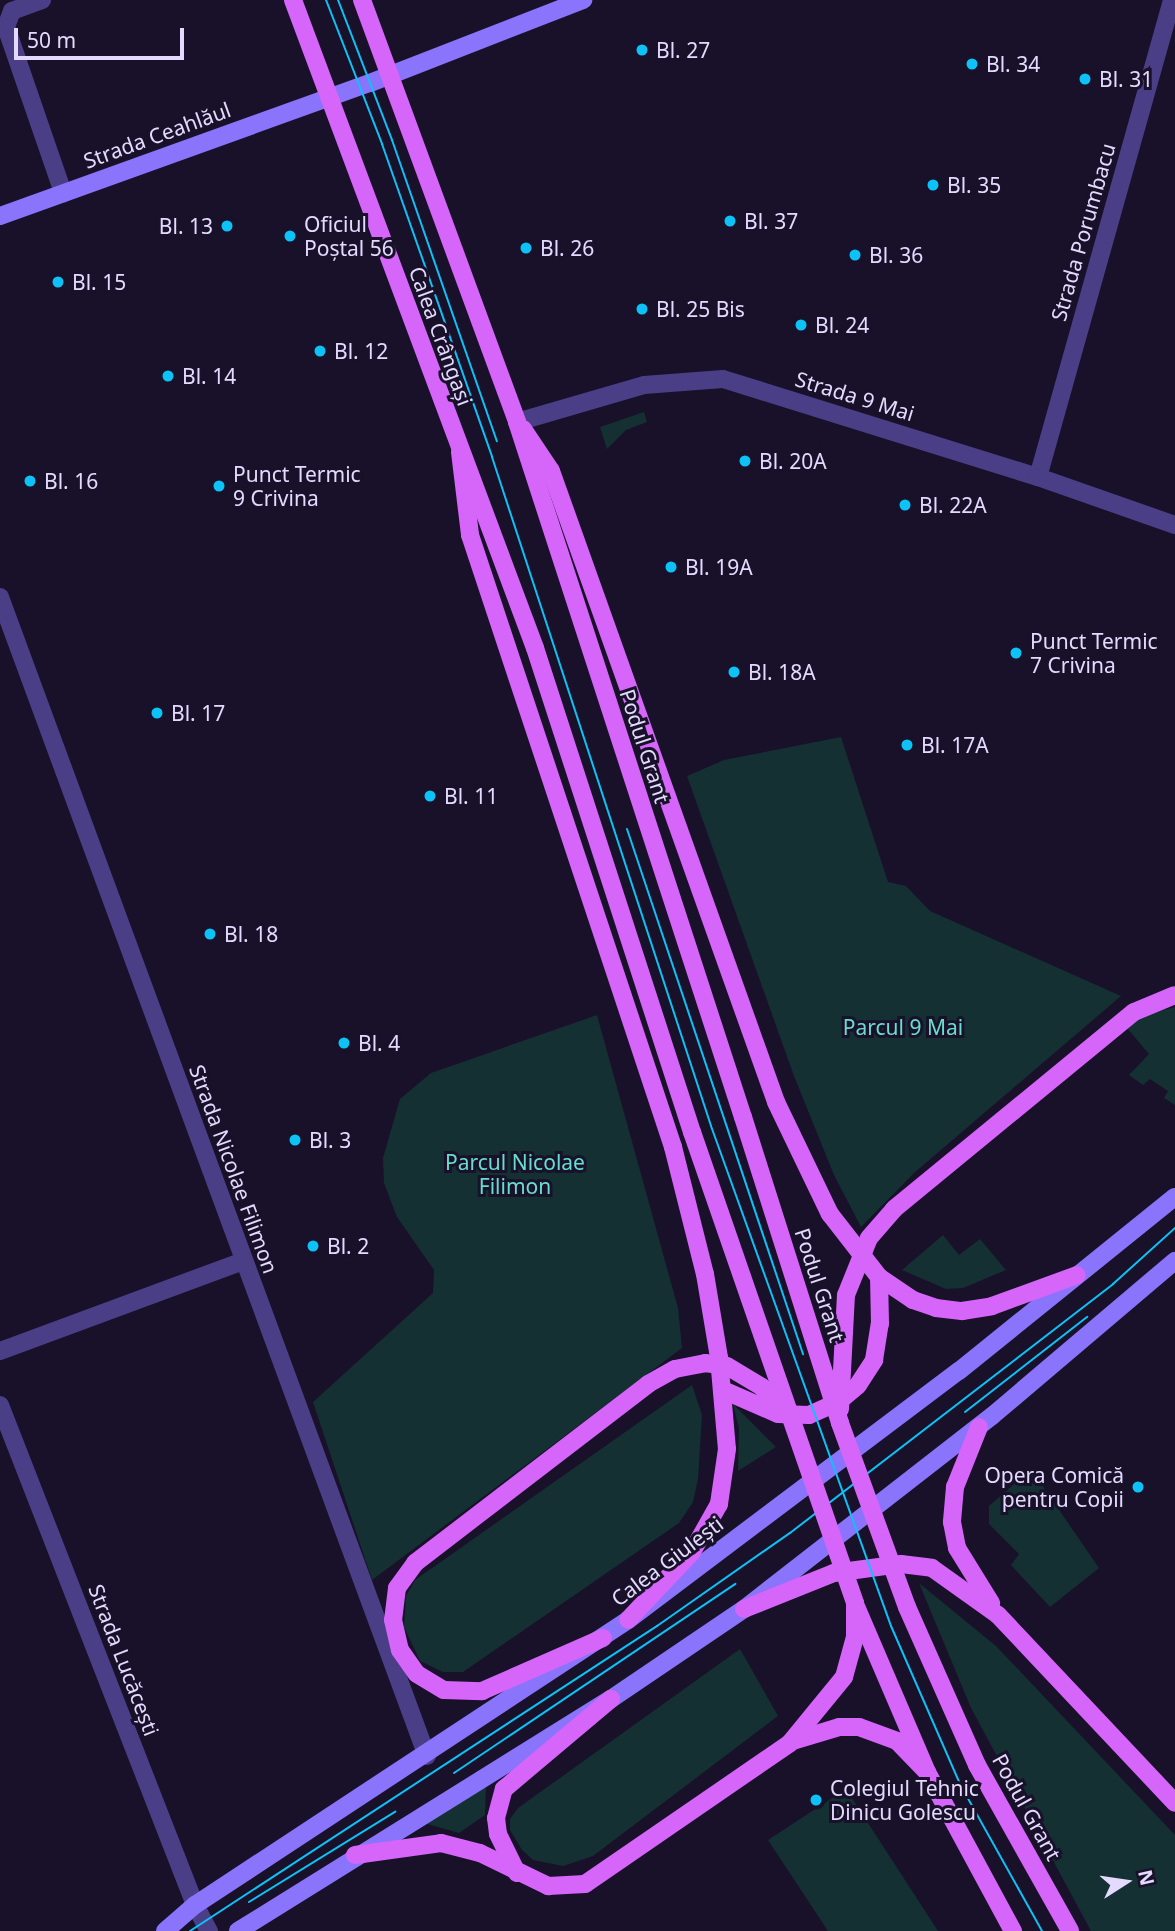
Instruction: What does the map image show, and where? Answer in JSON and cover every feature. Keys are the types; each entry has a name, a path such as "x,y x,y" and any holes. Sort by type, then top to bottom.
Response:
{"main road":[{"name":"Calea Crângași","path":"293,0 535,648 692,1132 800,1451"},
{"name":"Calea Crângași","path":"362,0 517,422 583,630"},
{"path":"391,75 583,0"},
{"name":"Strada Ceahlăul","path":"0,216 391,75"},
{"path":"517,422 551,471 788,1131 830,1214 879,1277 913,1300 962,1311 1014,1300 1077,1275"},
{"path":"460,452 470,535 673,1147 705,1274 723,1390 727,1449 719,1504 692,1552 628,1620"},
{"name":"Podul Grant","path":"583,630 840,1423 907,1606 971,1753 1070,1931"},
{"path":"840,1423 846,1295 869,1238 894,1209 1134,1012 1175,995"},
{"name":"Calea Giulești","path":"165,1931 195,1905 427,1756 628,1620 959,1371 1175,1196"},
{"path":"238,1931 611,1699 744,1609 979,1427 1175,1261"},
{"path":"723,1390 778,1414 809,1415 838,1402 858,1385 874,1360 880,1324 879,1277"},
{"path":"603,1638 482,1692 444,1690 417,1674 400,1650 393,1620 397,1588 415,1563 648,1384 675,1369 715,1364 751,1378 772,1397 800,1451 855,1603 927,1772 1013,1931"},
{"path":"979,1427 956,1488 952,1522 964,1562 998,1615"},
{"path":"744,1609 834,1573 915,1564 947,1576 998,1615 1175,1803"},
{"path":"355,1856 441,1843 480,1853 517,1873 564,1887 604,1875 790,1743 844,1677 855,1637 855,1603"},
{"path":"517,1873 498,1834 497,1809 503,1789 611,1699"},
{"path":"790,1743 839,1727 859,1727 897,1741 927,1772"}],"street":[{"path":"42,0 12,10 6,27 63,193"},
{"name":"Strada Porumbacu","path":"1038,477 1172,0"},
{"name":"Strada 9 Mai","path":"517,422 644,385 678,379 723,379 1038,477 1175,525"},
{"name":"Strada Nicolae Filimon","path":"0,597 427,1756"},
{"path":"0,1351 243,1261"},
{"name":"Strada Lucăcești","path":"0,1405 195,1905 209,1931"}],"green space":[{"path":"644,412 647,422 626,430 607,449 600,427"},
{"name":"Parcul 9 Mai","path":"841,737 888,882 906,886 930,911 1121,996 914,1173 861,1227 834,1175 794,1076 687,776 724,760"},
{"path":"1175,1007 1175,1105 1164,1098 1168,1091 1150,1079 1143,1085 1129,1075 1149,1054 1127,1028 1144,1015"},
{"name":"Parcul Nicolae Filimon","path":"597,1015 678,1308 682,1348 372,1580 313,1402 433,1293 434,1270 397,1217 384,1183 383,1158 400,1099 431,1073"},
{"path":"943,1235 959,1255 980,1239 1006,1270 963,1288 946,1289 902,1270"},
{"path":"692,1385 702,1415 698,1479 693,1502 679,1523 463,1672 443,1672 420,1661 404,1627 406,1596 415,1580"},
{"path":"733,1404 776,1447 738,1471 739,1428"},
{"path":"1031,1469 1099,1568 1050,1607 1011,1565 1019,1554 989,1524 989,1506"},
{"path":"919,1583 996,1646 1175,1835 1175,1931 1091,1931 971,1708"},
{"path":"740,1649 778,1716 593,1856 563,1866 533,1860 522,1850 510,1830 510,1819 518,1808"},
{"path":"486,1785 485,1815 459,1833 424,1823"},
{"path":"846,1789 938,1931 828,1931 768,1840"}],"tram line":[{"path":"326,0 382,144 492,457 711,1126 891,1626 961,1786 1042,1931"},
{"path":"338,0 392,140 497,441"},
{"path":"627,829 803,1354"},
{"path":"190,1931 657,1626 790,1533 1113,1284 1175,1228"},
{"path":"965,1412 1087,1317"},
{"path":"454,1773 735,1584"},
{"path":"249,1902 395,1812"}],"place":[{"name":"Bl. 27","path":"642,50"},
{"name":"Bl. 34","path":"972,64"},
{"name":"Bl. 31","path":"1085,79"},
{"name":"Bl. 35","path":"933,185"},
{"name":"Bl. 37","path":"730,221"},
{"name":"Bl. 13","path":"227,226"},
{"name":"Oficiul Poștal 56","path":"290,236"},
{"name":"Bl. 26","path":"526,248"},
{"name":"Bl. 36","path":"855,255"},
{"name":"Bl. 15","path":"58,282"},
{"name":"Bl. 25 Bis","path":"642,309"},
{"name":"Bl. 24","path":"801,325"},
{"name":"Bl. 12","path":"320,351"},
{"name":"Bl. 14","path":"168,376"},
{"name":"Bl. 20A","path":"745,461"},
{"name":"Bl. 16","path":"30,481"},
{"name":"Punct Termic 9 Crivina","path":"219,486"},
{"name":"Bl. 22A","path":"905,505"},
{"name":"Bl. 19A","path":"671,567"},
{"name":"Punct Termic 7 Crivina","path":"1016,653"},
{"name":"Bl. 18A","path":"734,672"},
{"name":"Bl. 17","path":"157,713"},
{"name":"Bl. 17A","path":"907,745"},
{"name":"Bl. 11","path":"430,796"},
{"name":"Bl. 18","path":"210,934"},
{"name":"Bl. 4","path":"344,1043"},
{"name":"Bl. 3","path":"295,1140"},
{"name":"Bl. 2","path":"313,1246"},
{"name":"Opera Comică pentru Copii","path":"1138,1487"},
{"name":"Colegiul Tehnic Dinicu Golescu","path":"816,1800"}]}
